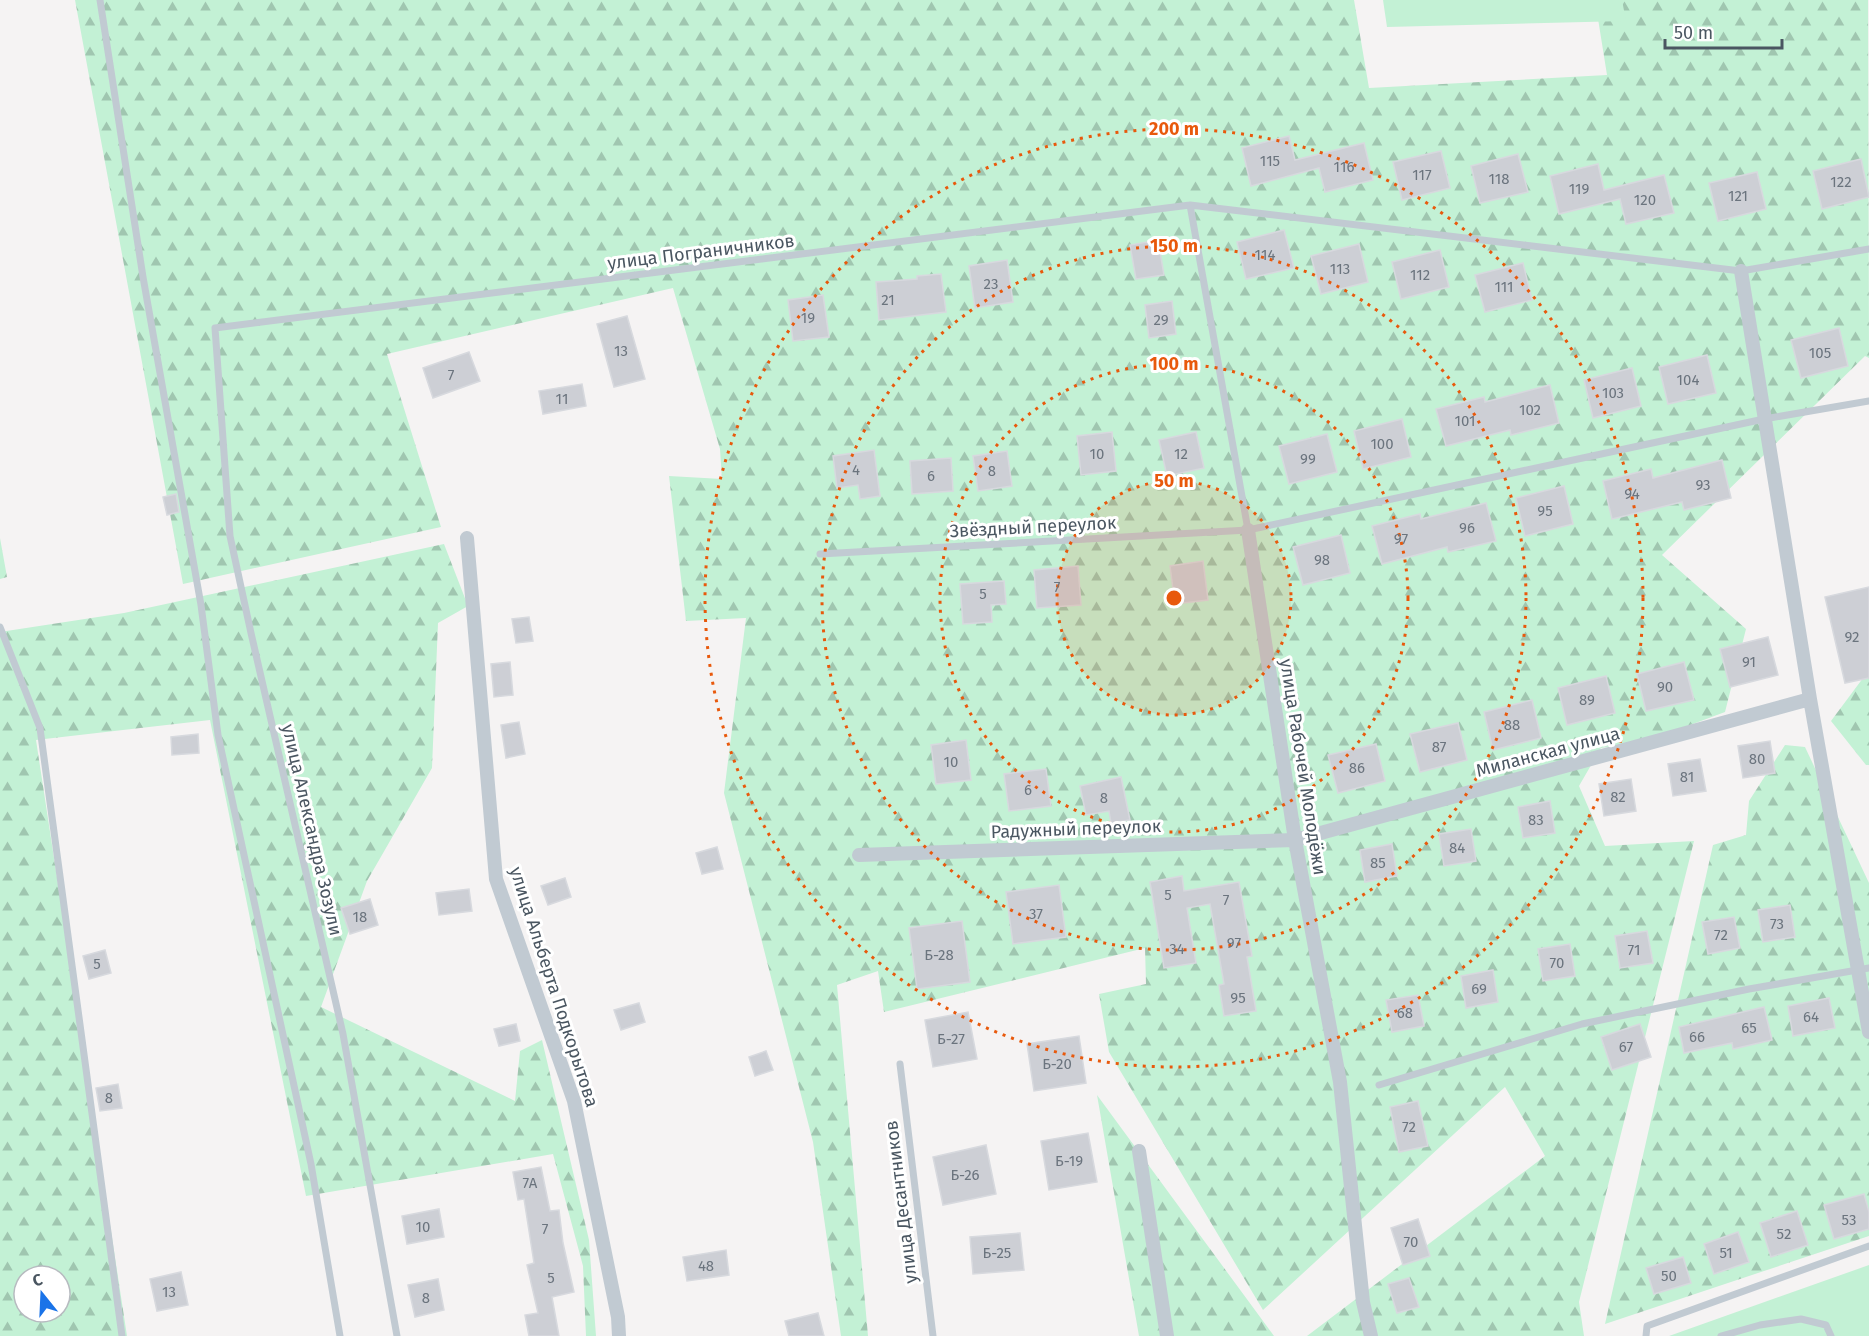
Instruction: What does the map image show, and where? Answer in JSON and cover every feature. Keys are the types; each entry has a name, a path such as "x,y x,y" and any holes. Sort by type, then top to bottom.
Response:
{"street":[{"path":"1742,271 1810,699 1864,968 1869,1032"},
{"name":"улица Рабочей Молодёжи","path":"1248,530 1295,840 1340,1082 1363,1302 1371,1336"},
{"name":"улица Альберта Подкорытова","path":"467,538 496,879 574,1101 620,1336"},
{"name":"Миланская улица","path":"1295,840 1810,699"},
{"name":"Радужный переулок","path":"859,855 1295,840"},
{"path":"1139,1151 1167,1336"}],"lane":[{"path":"100,0 143,277 201,605 218,735 311,1164 340,1336"},
{"name":"улица Пограничников","path":"215,328 1190,205 1742,271 1869,249"},
{"name":"улица Рабочей Молодёжи","path":"1190,205 1248,530"},
{"name":"улица Александра Зозули","path":"215,328 230,536 343,1034 397,1336"},
{"name":"Звёздный переулок","path":"820,554 1248,530 1764,419 1869,401"},
{"path":"0,627 40,728 122,1336"},
{"path":"1379,1085 1582,1024 1749,989 1864,968"},
{"name":"улица Десантников","path":"900,1064 933,1336"},
{"path":"1646,1336 1647,1326 1869,1246"},
{"path":"1721,1336 1760,1325 1801,1319 1826,1325 1831,1336"}],"green space":[{"path":"75,0 1354,0 1369,88 1607,75 1595,0 1868,0 1869,358 1865,356 1662,555 1746,629 1725,712 1650,740 1601,748 1579,786 1605,846 1694,841 1579,1302 1584,1336 1307,1336 1545,1156 1505,1087 1263,1310 1109,1052 1099,994 1146,984 1145,948 884,1012 878,971 837,985 868,1336 841,1336 813,1142 724,793 746,618 686,621 669,476 722,479 720,449 673,288 387,354 441,527 183,584"},
{"path":"1383,0 1622,0 1626,21 1387,27"},
{"path":"0,538 7,577 0,579"},
{"path":"444,544 468,606 438,623 432,768 367,881 321,1007 515,1101 520,1051 542,1040 589,1240 596,1336 586,1336 583,1266 553,1154 306,1196 210,720 36,740 127,1336 0,1336 0,632 124,613"},
{"path":"1869,670 1869,765 1866,765 1831,721"},
{"path":"1785,745 1805,747 1869,883 1869,1236 1605,1324 1713,845 1746,835 1749,801"},
{"path":"1097,1095 1274,1336 1139,1336"},
{"path":"1869,1265 1869,1336 1669,1336"}],"building":[{"path":"1289,136 1295,160 1364,143 1373,180 1325,192 1319,168 1251,186 1242,148"},
{"path":"1441,151 1450,188 1402,200 1393,162"},
{"path":"1518,154 1528,192 1480,203 1471,166"},
{"path":"1861,159 1869,197 1822,209 1813,171"},
{"path":"1598,164 1604,190 1664,175 1674,213 1626,224 1620,199 1559,214 1550,176"},
{"path":"1757,172 1766,209 1718,221 1709,183"},
{"path":"1284,230 1294,268 1246,279 1237,242"},
{"path":"1158,240 1164,275 1136,279 1130,245"},
{"path":"1359,244 1368,282 1321,294 1311,256"},
{"path":"1440,250 1449,287 1401,299 1392,262"},
{"path":"1007,260 1013,302 975,308 969,266"},
{"path":"1523,263 1532,300 1485,312 1475,275"},
{"path":"941,274 946,312 879,320 876,282 917,279 917,276"},
{"path":"823,295 829,337 793,341 788,300"},
{"path":"1172,301 1176,334 1149,338 1145,305"},
{"path":"627,316 645,379 614,387 597,324"},
{"path":"1839,328 1848,366 1801,378 1791,340"},
{"path":"469,352 480,381 433,398 423,368"},
{"path":"1707,355 1716,393 1668,404 1659,367"},
{"path":"1632,368 1641,406 1593,418 1584,380"},
{"path":"582,384 586,406 543,414 539,391"},
{"path":"1550,385 1559,423 1511,435 1510,430 1446,446 1436,409 1484,397 1485,402"},
{"path":"1402,419 1411,457 1363,469 1354,431"},
{"path":"1112,432 1116,471 1081,475 1077,436"},
{"path":"1196,432 1204,468 1167,476 1159,440"},
{"path":"1327,434 1337,472 1289,484 1279,446"},
{"path":"874,450 880,496 860,499 858,485 837,488 833,456"},
{"path":"1007,451 1012,486 978,491 973,456"},
{"path":"951,458 953,491 912,494 910,461"},
{"path":"1722,460 1731,498 1684,510 1682,502 1612,519 1603,481 1651,469 1653,478"},
{"path":"1564,486 1573,524 1525,536 1516,498"},
{"path":"176,494 179,512 167,515 163,497"},
{"path":"1486,503 1496,541 1448,552 1447,547 1382,564 1372,526 1420,514 1421,519"},
{"path":"1341,535 1350,573 1303,585 1293,547"},
{"path":"1203,561 1208,600 1175,604 1170,566"},
{"path":"1078,566 1081,605 1037,608 1034,570"},
{"path":"1004,581 1006,604 991,605 992,622 963,624 960,584"},
{"path":"1869,587 1869,678 1845,683 1825,597"},
{"path":"529,617 533,641 516,643 512,619"},
{"path":"1768,637 1778,675 1730,687 1720,649"},
{"path":"510,662 513,695 494,697 491,664"},
{"path":"1684,662 1694,700 1646,711 1637,674"},
{"path":"1606,676 1615,713 1567,725 1558,688"},
{"path":"1532,700 1541,738 1493,750 1484,712"},
{"path":"519,722 525,754 506,758 501,725"},
{"path":"1458,723 1467,760 1420,772 1410,734"},
{"path":"198,734 199,753 172,755 171,737"},
{"path":"966,740 971,780 936,784 931,745"},
{"path":"1770,741 1775,773 1743,778 1738,746"},
{"path":"1376,744 1385,781 1338,793 1328,755"},
{"path":"1700,759 1706,791 1673,796 1668,764"},
{"path":"1046,769 1051,806 1009,811 1004,774"},
{"path":"1121,777 1130,820 1111,823 1109,811 1086,815 1080,786"},
{"path":"1631,779 1636,811 1604,816 1599,784"},
{"path":"1550,801 1555,833 1523,838 1518,807"},
{"path":"1471,829 1476,861 1444,866 1439,834"},
{"path":"1392,844 1397,876 1365,882 1360,850"},
{"path":"717,847 723,869 702,874 696,853"},
{"path":"1182,876 1184,891 1239,882 1252,956 1247,957 1256,1011 1224,1016 1219,985 1224,984 1210,904 1187,908 1196,963 1164,968 1150,882"},
{"path":"565,878 571,897 548,905 541,886"},
{"path":"1059,885 1066,937 1013,944 1006,892"},
{"path":"469,889 472,911 439,915 436,893"},
{"path":"370,899 378,925 350,934 341,908"},
{"path":"1790,905 1795,937 1763,942 1758,910"},
{"path":"1734,917 1740,948 1708,954 1702,922"},
{"path":"962,921 970,982 917,989 909,928"},
{"path":"1647,931 1653,963 1620,968 1615,936"},
{"path":"1570,944 1575,976 1543,981 1538,949"},
{"path":"105,950 111,973 89,979 83,956"},
{"path":"1493,970 1498,1002 1466,1008 1461,976"},
{"path":"1418,995 1424,1026 1392,1032 1386,1000"},
{"path":"1829,998 1835,1028 1793,1036 1788,1006"},
{"path":"639,1003 645,1022 621,1030 614,1010"},
{"path":"1764,1007 1772,1040 1733,1049 1732,1043 1684,1053 1679,1027"},
{"path":"968,1012 977,1059 933,1067 925,1020"},
{"path":"516,1024 520,1041 499,1046 494,1029"},
{"path":"1640,1024 1651,1057 1612,1070 1601,1037"},
{"path":"1079,1036 1086,1083 1034,1091 1027,1044"},
{"path":"766,1051 773,1070 755,1076 749,1057"},
{"path":"118,1084 122,1108 100,1111 96,1088"},
{"path":"1418,1101 1428,1146 1399,1152 1390,1107"},
{"path":"1088,1133 1097,1182 1049,1190 1041,1141"},
{"path":"986,1145 996,1194 943,1205 933,1157"},
{"path":"541,1167 550,1211 559,1210 563,1243 574,1292 552,1297 559,1336 529,1336 525,1315 538,1313 527,1265 534,1263 524,1199 518,1200 513,1172"},
{"path":"1864,1194 1869,1212 1869,1229 1834,1239 1824,1205"},
{"path":"439,1209 444,1237 407,1244 402,1216"},
{"path":"1797,1211 1808,1245 1771,1257 1760,1223"},
{"path":"1418,1219 1430,1256 1403,1265 1391,1228"},
{"path":"1738,1232 1749,1262 1714,1274 1704,1244"},
{"path":"1020,1233 1024,1270 973,1274 970,1237"},
{"path":"726,1250 729,1275 687,1281 683,1257"},
{"path":"1683,1257 1691,1283 1654,1294 1646,1268"},
{"path":"181,1272 188,1305 157,1311 150,1279"},
{"path":"1409,1278 1419,1307 1397,1313 1388,1284"},
{"path":"438,1279 444,1310 415,1317 408,1285"},
{"path":"818,1313 824,1336 789,1336 785,1321"}]}
